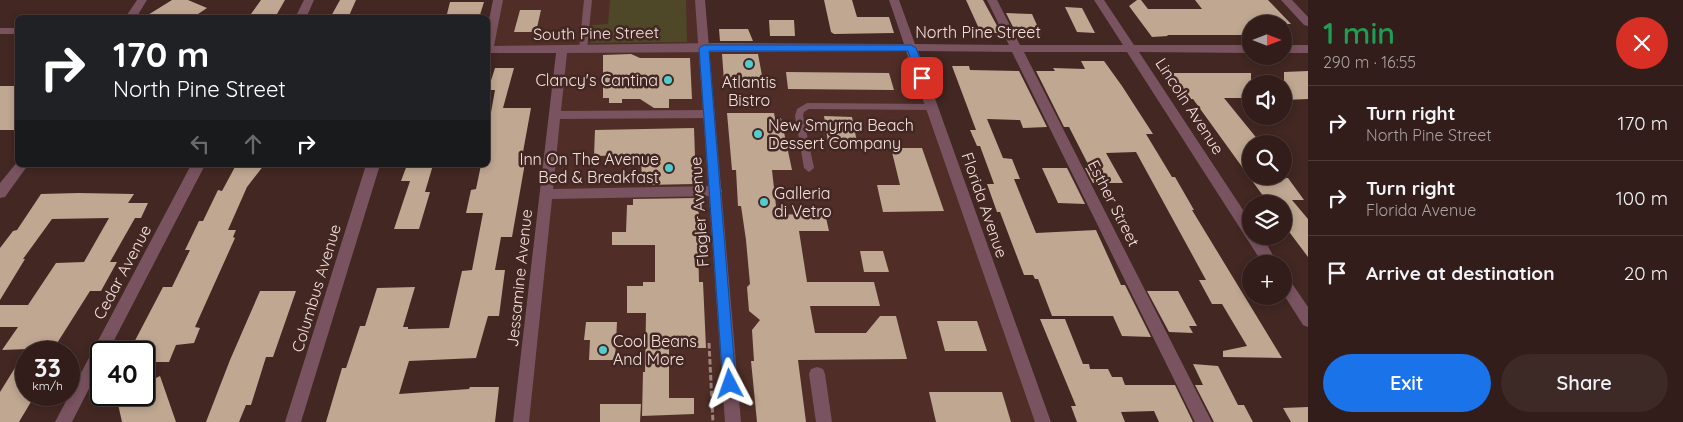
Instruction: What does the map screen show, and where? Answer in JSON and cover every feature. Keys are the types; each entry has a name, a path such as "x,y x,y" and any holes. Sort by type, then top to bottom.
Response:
{"street":[{"path":"132,15 142,0"},
{"path":"302,15 309,0"},
{"path":"490,40 498,0"},
{"name":"Flagler Avenue","path":"700,0 733,422"},
{"name":"Florida Avenue","path":"894,0 1042,422"},
{"name":"Esther Street","path":"992,0 1204,422"},
{"name":"Lincoln Avenue","path":"1099,0 1242,219"},
{"path":"1286,0 1308,23"},
{"path":"0,31 15,31"},
{"name":"South Pine Street","path":"490,50 704,48"},
{"name":"North Pine Street","path":"704,48 1242,49"},
{"name":"Jessamine Avenue","path":"521,422 562,49"},
{"path":"1292,49 1308,49"},
{"path":"555,115 709,114"},
{"path":"0,193 20,167"},
{"name":"Cedar Avenue","path":"63,422 197,167"},
{"name":"Columbus Avenue","path":"292,422 372,167"},
{"path":"546,194 715,191"},
{"path":"1292,295 1308,320"},
{"path":"816,374 824,422"}],"lane":[{"path":"583,49 588,0"},
{"path":"809,168 799,116 800,111 807,106 932,107"}],"shaded area":[{"path":"498,0 701,0 704,47 911,48 1043,422 521,422 561,49 490,50 490,40"},
{"path":"610,0 686,0 687,42 590,43 592,25 608,24"}],"building":[{"path":"172,0 188,0 207,8 196,15 148,15"},
{"path":"261,0 285,0 277,14 251,14"},
{"path":"340,0 356,0 349,15 332,15"},
{"path":"824,0 852,0 857,17 889,17 894,33 834,34 831,32"},
{"path":"966,0 983,0 1001,33 981,33"},
{"path":"1137,0 1141,0 1148,9 1202,9 1195,0 1268,0 1282,15 1242,15 1242,35 1167,35 1152,37 1129,6"},
{"path":"450,2 484,2 480,15 447,15"},
{"path":"1065,7 1082,8 1095,33 1077,32"},
{"path":"520,10 541,10 536,32 514,32"},
{"path":"1006,13 1032,14 1041,34 1016,33"},
{"path":"769,20 794,20 795,36 770,36"},
{"path":"719,29 748,29 753,41 720,41"},
{"path":"631,54 640,58 690,58 692,99 669,99 669,108 654,108 640,99 622,99 622,103 609,103 609,98 603,98 603,55"},
{"path":"722,54 758,54 763,81 724,81"},
{"path":"1081,61 1104,61 1122,86 1153,134 1146,134 1172,177 1175,177 1194,210 1192,210 1242,292 1242,305 1250,305 1282,358 1223,357 1223,351 1247,346 1222,304 1212,304 1199,280 1206,280 1136,152 1106,153 1123,183 1093,183 1085,168 1090,168 1069,127 1064,127 1036,71 1055,71 1053,68 1085,69"},
{"path":"952,66 969,66 970,70 1019,71 1047,127 1023,128 1020,120 987,119 1003,158 1012,159 1020,179 1014,179 1036,233 1096,230 1121,285 1125,285 1151,337 1122,336 1113,316 1052,316 1038,279 1035,279 1033,275 1024,275 1000,212 997,212 987,184 994,184 980,146 977,146 970,130 976,130"},
{"path":"495,68 514,68 503,108 531,108 521,163 525,163 512,237 501,237 495,270 505,270 499,316 488,316 476,358 409,361 399,394 469,389 470,387 499,387 495,422 326,422 342,368 346,368 360,326 365,326 377,288 415,287 403,327 408,327 408,329 449,328 462,271 472,270 483,213 466,213 471,190 476,189 481,167 490,167 490,118 495,90 490,90"},
{"path":"1308,71 1308,99 1292,100 1292,75 1284,75 1284,72"},
{"path":"786,72 889,73 894,90 788,89"},
{"path":"1172,73 1251,73 1251,75 1242,75 1242,98 1224,98 1242,120 1242,125 1246,125 1254,135 1242,135 1242,167 1193,99 1191,99"},
{"path":"0,86 15,86 15,130 0,130"},
{"path":"727,113 774,113 775,118 781,118 792,170 772,170 777,215 825,213 829,231 799,231 807,282 874,282 880,306 810,306 815,333 866,333 880,316 896,316 907,359 798,360 806,422 757,422 751,361 754,361 752,330 760,320 749,311 747,287 750,284 746,240 741,206 738,206 736,170 732,170"},
{"path":"824,116 852,117 857,142 828,142"},
{"path":"694,128 696,184 642,185 641,155 594,156 595,130"},
{"path":"891,148 922,148 944,211 883,212 877,185 900,185"},
{"path":"235,167 262,167 247,187 228,230 236,230 233,237 235,238 195,327 200,328 194,343 176,345 169,362 155,362 155,341 135,341 163,287 172,287 190,250 185,250 199,221 203,221 218,190 222,191"},
{"path":"406,167 432,167 425,192 430,192 419,229 394,229 410,181 401,181"},
{"path":"1042,168 1067,168 1085,204 1058,203"},
{"path":"1292,184 1304,200 1292,200 1292,195 1262,195 1255,185"},
{"path":"41,194 134,194 128,203 148,203 141,218 135,218 110,262 117,262 101,291 90,291 58,341 15,341 15,350 2,350 18,327 0,327 0,305 28,305 56,263 84,262 109,218 52,219 23,259 25,259 0,300 0,248 13,231 17,230"},
{"path":"698,198 699,282 703,282 706,348 669,348 669,398 694,398 694,414 642,416 646,313 627,313 627,286 643,286 643,282 655,282 655,245 612,245 612,232 626,232 627,205 633,205 633,199"},
{"path":"1292,200 1308,219 1308,257 1292,236"},
{"path":"860,251 883,251 889,272 864,272"},
{"path":"260,291 296,291 273,357 266,357 251,405 246,405 239,422 206,422 230,360"},
{"path":"1147,291 1178,291 1197,326 1189,326 1193,333 1169,332"},
{"path":"1040,319 1065,319 1083,364 1089,364 1090,369 1108,369 1112,377 1122,377 1125,385 1175,385 1193,422 1159,422 1154,411 1121,412 1125,422 1077,422 1071,406 1076,406"},
{"path":"937,321 977,321 987,351 945,351"},
{"name":"Cool Beans And More","path":"586,322 617,322 615,360 589,360 590,340 584,340"},
{"path":"1193,364 1218,366 1238,405 1244,405 1253,422 1214,422 1195,385 1203,385"},
{"path":"15,368 15,406 28,406 19,422 0,422 0,392"},
{"path":"160,376 176,422 122,422 118,406 155,406 155,378"},
{"path":"929,392 1002,392 1011,422 936,422"},
{"path":"600,404 641,404 640,422 600,422"},
{"path":"1308,407 1308,422 1291,422 1283,408"}],"place":[{"name":"Atlantis Bistro","path":"749,64"},
{"name":"Clancy's Cantina","path":"668,80"},
{"name":"New Smyrna Beach Dessert Company","path":"758,134"},
{"name":"Inn On The Avenue Bed & Breakfast","path":"669,168"},
{"name":"Galleria di Vetro","path":"764,202"},
{"name":"Cool Beans And More","path":"603,350"}],"route":[{"path":"730,384 704,48 911,48 922,78"}]}
